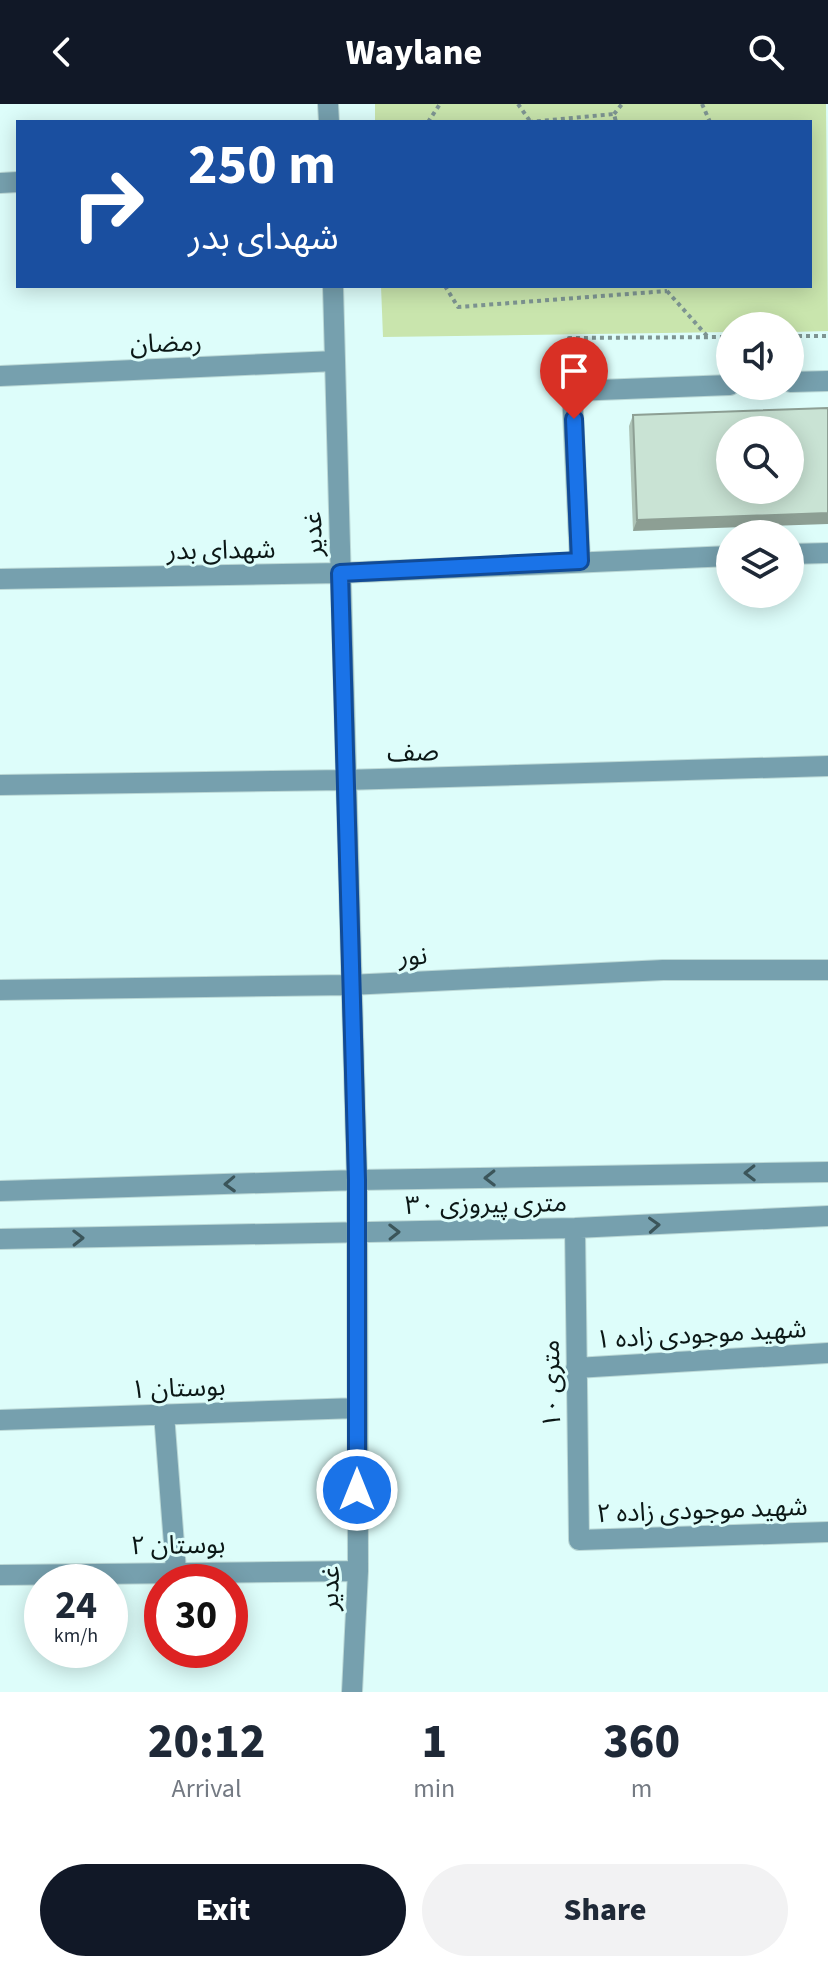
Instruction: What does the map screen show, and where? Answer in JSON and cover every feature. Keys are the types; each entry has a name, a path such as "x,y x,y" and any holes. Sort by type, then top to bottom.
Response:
{"street":[{"name":"غدیر","path":"333,288 349,985 358,1233 358,1571 352,1692"},
{"name":"رمضان","path":"0,376 335,361"},
{"path":"804,382 828,381"},
{"path":"580,561 572,391 716,386"},
{"path":"804,554 828,553"},
{"name":"شهدای بدر","path":"0,579 340,573 716,556"},
{"name":"صف","path":"0,785 344,780 828,766"},
{"name":"نور","path":"0,990 349,985 663,970 828,970"},
{"name":"۳۰ متری پیروزی","path":"0,1191 357,1180 828,1172"},
{"name":"۳۰ متری پیروزی","path":"0,1239 575,1228 828,1216"},
{"name":"۱۰ متری","path":"575,1228 579,1540"},
{"name":"شهید موجودی زاده ۱","path":"576,1368 828,1353"},
{"name":"بوستان ۱","path":"0,1420 357,1408"},
{"path":"164,1414 176,1564"},
{"name":"شهید موجودی زاده ۲","path":"579,1540 828,1532"},
{"name":"بوستان ۲","path":"248,1570 358,1571"},
{"name":"بوستان ۲","path":"0,1575 144,1571"}],"path":[{"path":"542,120 614,114 622,104"},
{"path":"614,114 616,120"},
{"path":"446,288 458,307 668,289 709,337"},
{"path":"804,336 828,336"},
{"path":"572,391 569,338 716,337"}],"green space":[{"path":"375,104 826,104 828,331 804,332 804,312 716,312 716,332 383,337 381,288 812,288 812,120 375,120"}],"building":[{"path":"828,408 828,513 637,520 633,415"}],"route":[{"path":"357,1490 357,1180 349,985 340,573 580,561 574,419"}]}
